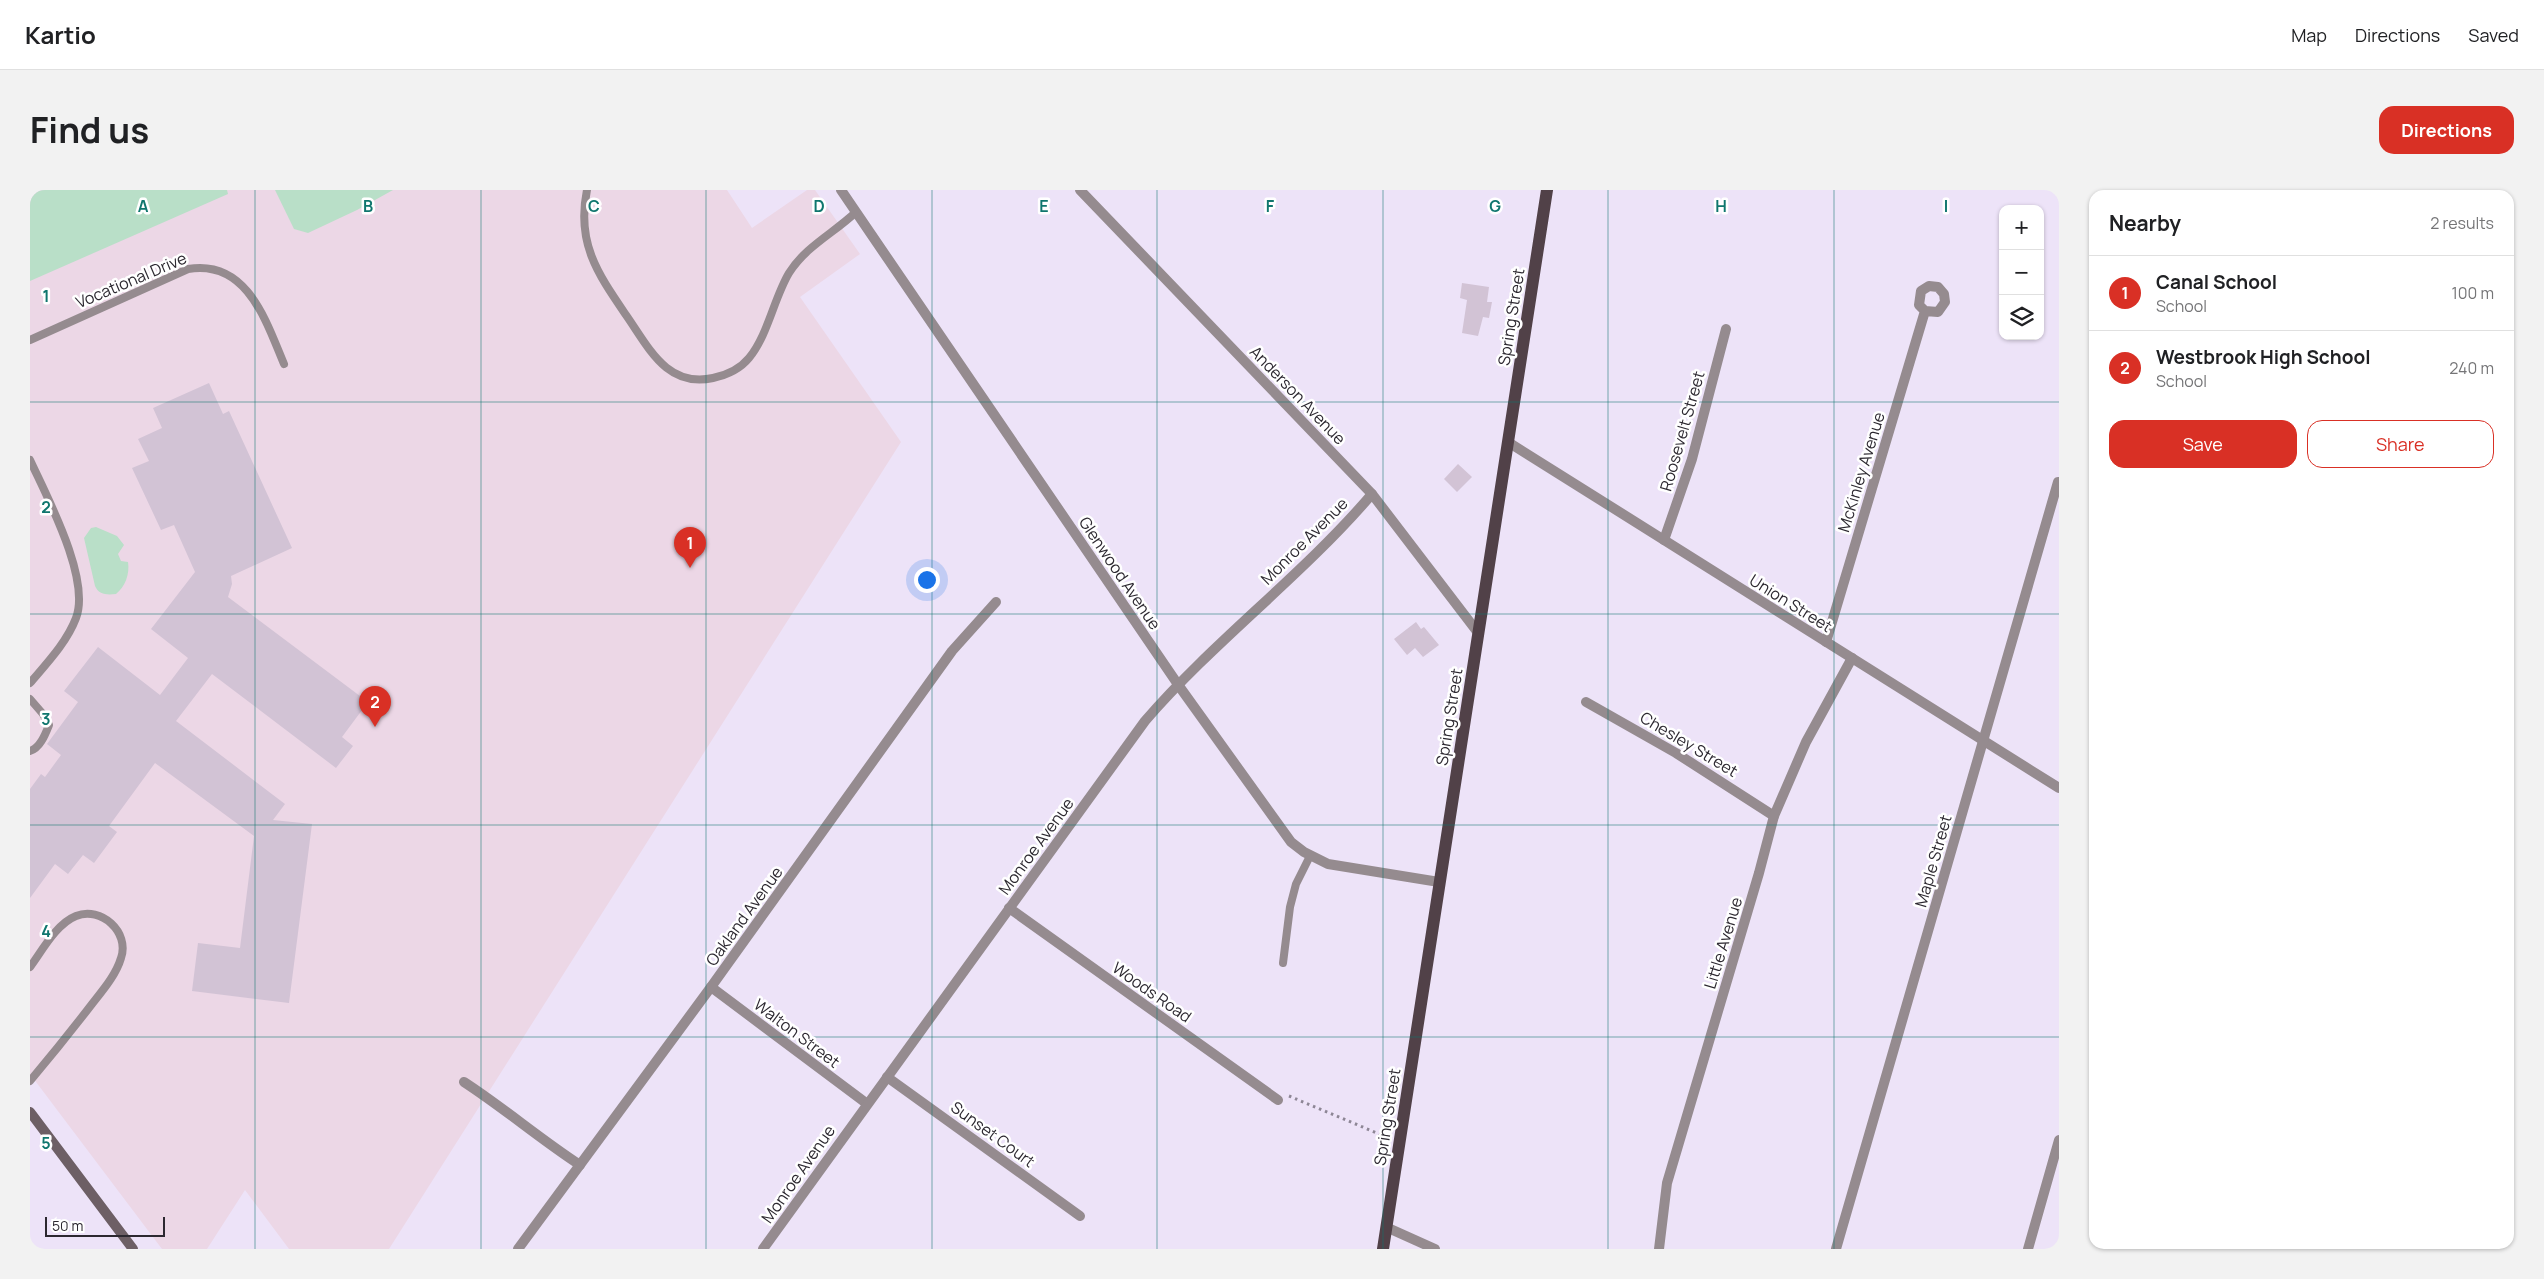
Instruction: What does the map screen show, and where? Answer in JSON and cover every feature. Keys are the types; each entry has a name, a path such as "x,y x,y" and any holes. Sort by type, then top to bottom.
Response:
{"main road":[{"name":"Spring Street","path":"1383,1249 1547,190"},
{"path":"30,1112 134,1249"}],"street":[{"name":"Glenwood Avenue","path":"841,190 1179,686 1291,842 1310,856 1328,864 1439,882"},
{"name":"Anderson Avenue","path":"1080,190 1372,494 1479,634"},
{"name":"McKinley Avenue","path":"1826,642 1925,311"},
{"name":"Roosevelt Street","path":"1664,540 1692,459 1726,329"},
{"name":"Union Street","path":"1508,442 2059,788"},
{"name":"Maple Street","path":"1836,1249 2058,480"},
{"name":"Monroe Avenue","path":"763,1249 866,1103 888,1077 1146,721 1179,686 1346,524 1372,494"},
{"name":"Oakland Avenue","path":"518,1249 952,651 996,602"},
{"name":"Little Avenue","path":"1658,1249 1667,1183 1774,816 1806,742 1852,658"},
{"name":"Chesley Street","path":"1586,702 1676,753 1774,816"},
{"name":"Woods Road","path":"1009,908 1278,1100"},
{"name":"Walton Street","path":"710,987 866,1103"},
{"name":"Sunset Court","path":"888,1077 1080,1216"},
{"path":"464,1082 504,1108 580,1165"},
{"path":"2028,1249 2059,1140"},
{"path":"1386,1227 1435,1249"}],"lane":[{"path":"587,190 585,228 587,244 598,274 661,362 678,377 692,381 721,376 736,370 750,358 790,272 813,245 856,212"},
{"name":"Vocational Drive","path":"30,340 188,269 203,266 218,269 230,276 251,295 266,320 284,364"},
{"path":"30,460 73,562 81,597 77,616 68,635 30,683"},
{"path":"30,699 43,714 49,725 39,744 30,751"},
{"path":"1283,963 1290,907 1296,884 1310,856"},
{"path":"30,967 62,924 76,916 92,915 105,918 116,927 122,940 122,957 114,973 70,1033 30,1082"}],"path":[{"path":"1278,1100 1286,1094 1384,1136"}],"shaded area":[{"path":"30,190 727,190 752,228 807,190 815,190 860,254 800,297 901,442 389,1249 289,1249 245,1190 207,1249 162,1249 30,1074"}],"green space":[{"path":"30,190 227,190 228,194 30,281"},
{"path":"275,190 393,190 357,210 308,233 294,229"},
{"path":"96,527 117,536 124,545 118,554 121,561 128,562 128,571 124,584 116,594 104,594 95,586 84,538 91,528"}],"building":[{"path":"1462,283 1489,287 1487,302 1492,302 1489,318 1483,317 1478,336 1462,333 1467,300 1460,298"},
{"path":"209,383 223,414 229,411 292,548 231,576 232,584 228,597 368,702 342,737 353,746 336,768 212,674 176,721 285,804 273,820 312,824 289,1003 192,991 198,943 240,948 254,836 155,763 109,826 117,832 94,863 83,855 68,874 55,864 30,898 30,789 41,774 45,777 61,755 47,744 78,702 64,691 98,647 160,695 188,658 151,629 195,572 174,525 161,530 132,468 149,461 138,439 162,428 153,408"},
{"path":"1458,464 1472,477 1457,492 1444,479"},
{"path":"1416,622 1421,629 1424,627 1439,645 1423,657 1415,648 1407,655 1394,639"}],"place":[{"name":"Canal School","path":"690,568"},
{"name":"Westbrook High School","path":"375,727"}]}
